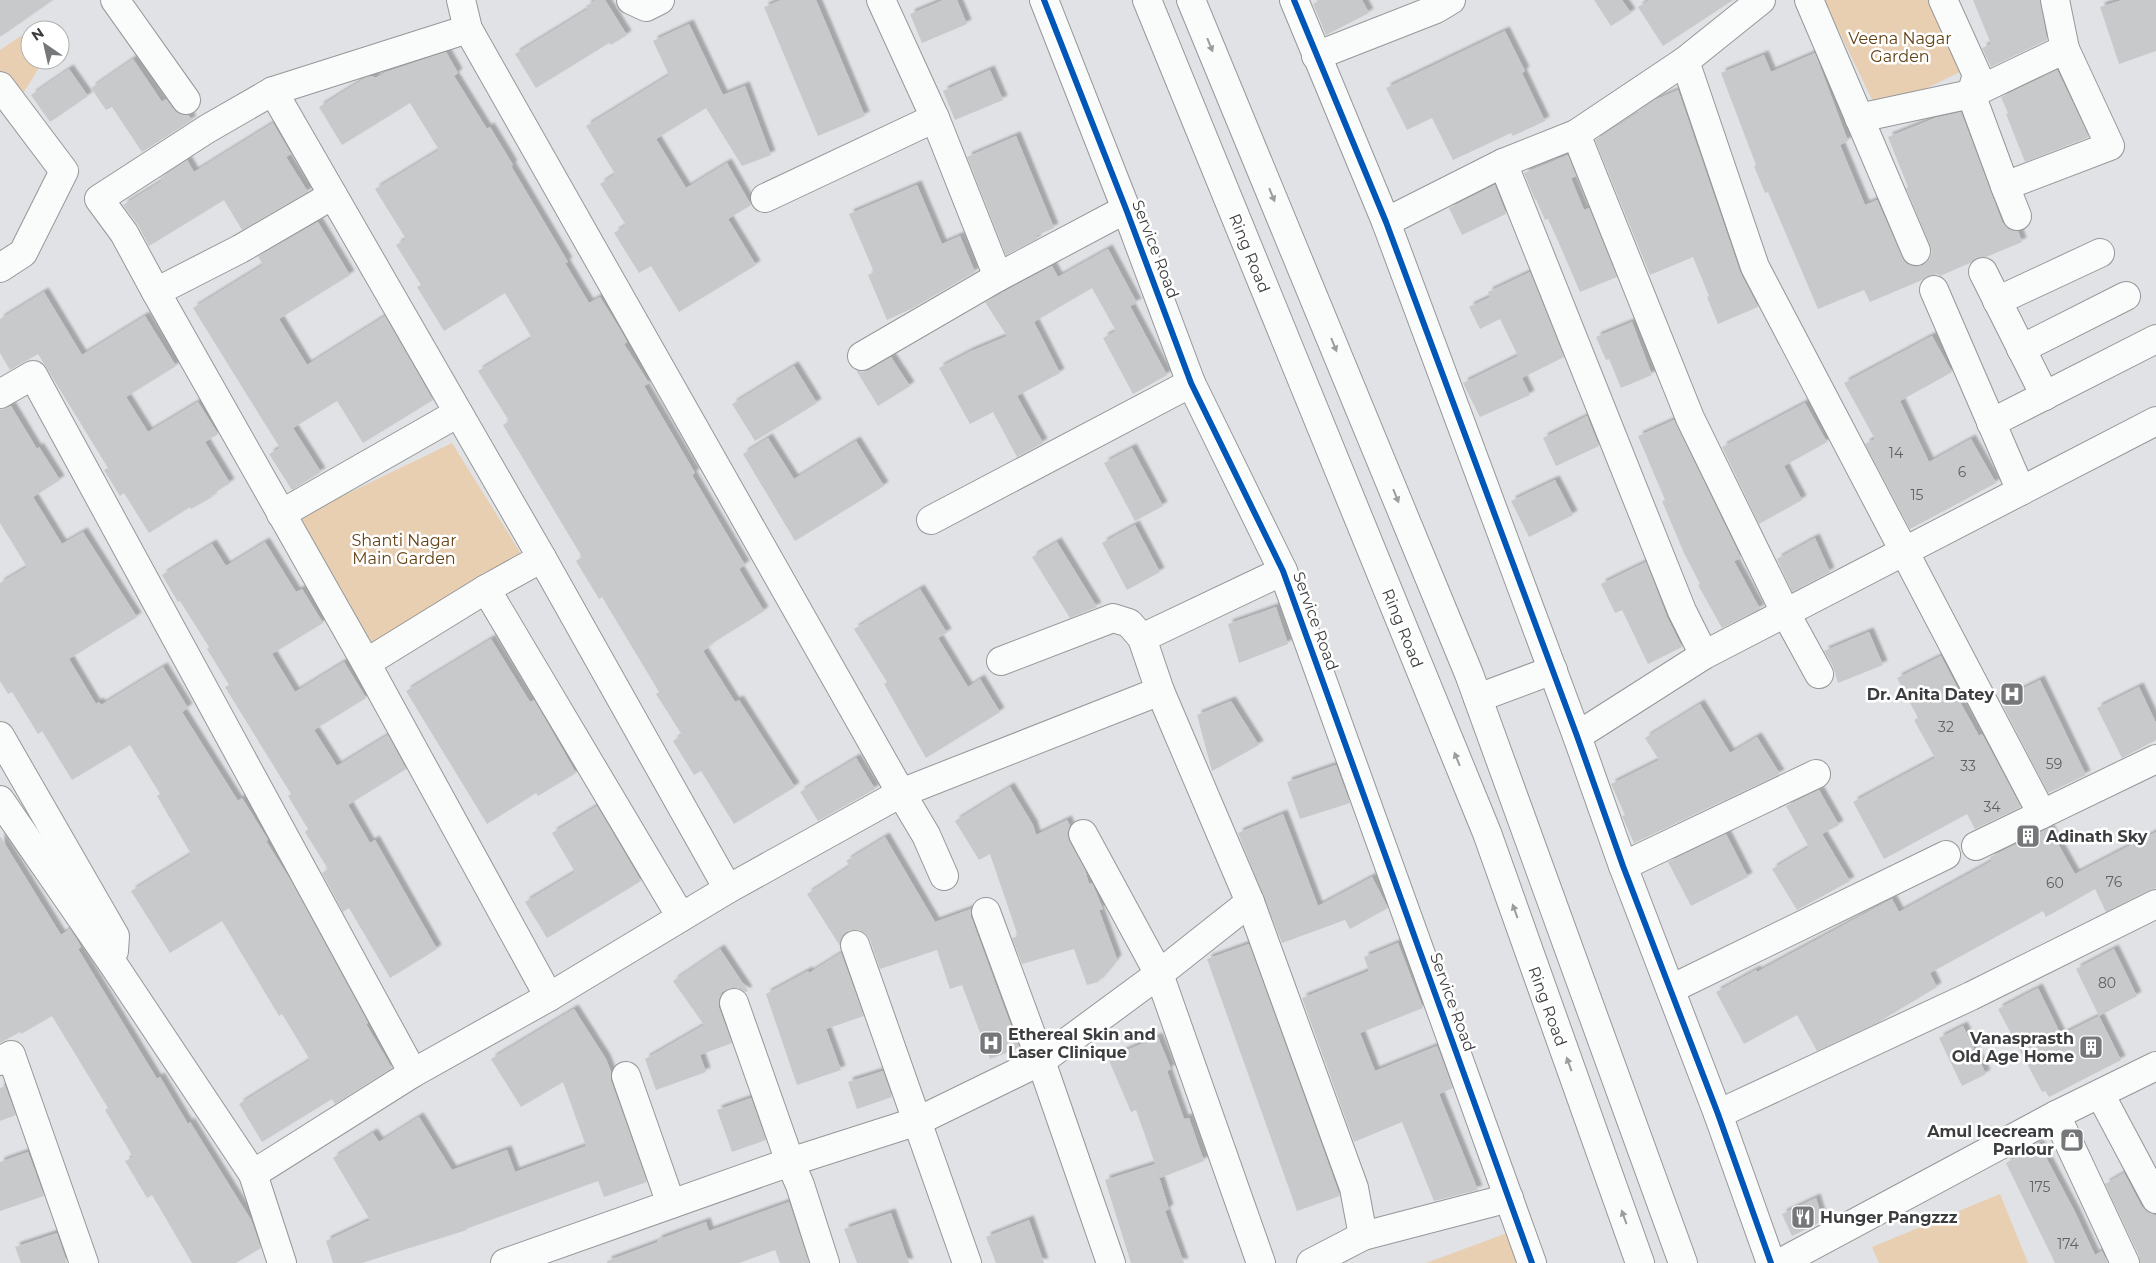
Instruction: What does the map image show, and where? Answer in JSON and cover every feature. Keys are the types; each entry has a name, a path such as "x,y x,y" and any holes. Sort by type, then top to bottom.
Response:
{"street":[{"path":"116,0 186,100"},
{"path":"460,0 468,29 926,835 944,876"},
{"path":"631,0 646,7 660,0"},
{"path":"881,0 935,118 998,277"},
{"name":"Service Road","path":"1044,0 1126,209 1191,383 1283,571 1532,1263"},
{"name":"Ring Road","path":"1147,0 1487,833 1640,1263"},
{"path":"1191,0 1478,698 1683,1263"},
{"path":"1294,0 1386,222 1577,736 1623,866 1718,1114 1771,1263"},
{"path":"1386,222 1503,163 1576,134 1685,61 1761,0"},
{"path":"1809,0 1916,251"},
{"path":"1943,0 1977,75 1971,94 2018,216"},
{"path":"2005,186 2110,146 2065,49 2055,0"},
{"path":"1316,56 1440,3"},
{"path":"468,29 273,91 207,129 99,199 124,233 366,663 549,997"},
{"path":"1859,118 1971,94 2065,49"},
{"path":"1685,61 1754,267 2042,814"},
{"path":"0,86 64,171 23,253 0,268"},
{"path":"273,91 542,558 728,889"},
{"path":"765,198 935,118"},
{"path":"1576,134 1690,418 1785,612 1819,674"},
{"path":"1503,163 1679,602 1704,655"},
{"path":"156,292 240,249 333,195"},
{"path":"862,356 998,277 1126,209"},
{"path":"1997,301 2100,253"},
{"path":"1983,272 2044,396"},
{"path":"1934,290 2021,491"},
{"path":"2021,349 2126,296"},
{"path":"1991,423 2156,339"},
{"path":"0,394 32,374 413,1073"},
{"path":"931,520 1191,383"},
{"path":"281,514 458,413"},
{"path":"1577,736 1704,655 2156,421"},
{"path":"366,663 486,589 542,558"},
{"path":"1142,638 1283,571"},
{"path":"486,589 682,917"},
{"path":"1001,660 1113,618 1129,623 1142,638 1160,691 1250,902 1354,1188 1363,1236"},
{"path":"1478,698 1552,670"},
{"path":"253,1174 413,1073 549,997 728,889 901,793 1160,691"},
{"path":"0,736 7,758 115,936 114,964"},
{"path":"1976,846 2156,759"},
{"path":"1623,866 1816,774"},
{"path":"0,800 114,964 253,1174 282,1263"},
{"path":"1083,834 1159,974 1261,1263"},
{"path":"1671,989 1946,855"},
{"path":"504,1263 790,1162 918,1121 1041,1061 1159,974 1250,902"},
{"path":"1718,1114 1971,996 2156,904"},
{"path":"986,912 1041,1061 1111,1263"},
{"path":"855,945 967,1263"},
{"path":"734,1003 790,1162 800,1185 825,1263"},
{"path":"0,1061 11,1055 84,1263"},
{"path":"1780,1263 2056,1115 2156,1066"},
{"path":"626,1076 671,1204"},
{"path":"2100,1094 2156,1199"},
{"path":"2056,1115 2125,1263"},
{"path":"1312,1263 1363,1236 1509,1198"}],"green space":[{"name":"Veena Nagar Garden","path":"1824,0 1933,0 1966,69 1878,112"},
{"path":"20,37 20,70 38,70 20,98 0,73 0,50"},
{"name":"Shanti Nagar Main Garden","path":"452,443 528,565 375,649 299,517"},
{"path":"2000,1194 2028,1263 1879,1263 1872,1247"},
{"path":"1510,1232 1521,1263 1426,1263"}],"building":[{"path":"0,0 53,0 24,20 20,20 20,23 0,37"},
{"path":"596,0 605,0 627,35 611,45 609,43 536,88 515,54 588,9 586,6"},
{"path":"781,0 816,0 865,116 818,136 764,7"},
{"path":"943,0 957,0 967,24 922,43 910,14"},
{"path":"1320,0 1362,0 1369,13 1326,35 1313,4"},
{"path":"1594,0 1622,0 1631,13 1611,26"},
{"path":"1650,0 1733,0 1663,46 1638,7"},
{"path":"1973,0 2040,0 2047,40 1991,67 1982,48 1991,44"},
{"path":"2122,0 2156,0 2156,51 2119,64 2100,7"},
{"path":"689,24 723,95 745,86 771,155 742,166 706,108 656,139 686,188 727,163 751,205 728,219 756,265 679,312 651,266 639,273 614,233 626,225 600,184 615,174 586,126 669,75 653,41"},
{"path":"1505,31 1525,71 1522,73 1545,121 1513,136 1511,133 1453,160 1432,118 1407,130 1386,88"},
{"path":"446,52 458,73 454,76 487,129 490,127 513,165 511,166 568,262 565,263 589,303 600,297 621,331 627,342 624,344 649,383 644,386 695,473 692,475 745,565 739,569 764,611 703,651 735,702 739,700 795,787 734,824 701,771 694,775 673,741 682,735 656,694 659,692 602,597 599,599 576,561 582,557 503,425 509,421 478,371 532,338 505,293 444,331 417,287 421,285 396,245 406,239 375,189 439,150 410,103 342,145 319,107 367,77 373,76 375,78 386,72"},
{"path":"1815,53 1848,141 1840,145 1865,205 1877,200 1906,263 1915,267 1923,265 1929,260 1932,252 1888,137 1935,118 1961,112 2002,222 2008,229 2018,231 2022,242 1986,257 1976,258 1970,263 1940,276 1938,274 1928,276 1870,302 1864,290 1818,309 1768,192 1765,193 1721,73 1764,55 1771,72"},
{"path":"133,59 162,102 166,99 180,114 188,115 192,120 142,152 112,107 106,110 91,88"},
{"path":"70,70 88,96 50,122 31,95"},
{"path":"990,70 1003,100 955,120 943,91"},
{"path":"2057,70 2089,137 2025,162 2001,97"},
{"path":"1678,90 1740,272 1758,307 1718,324 1693,257 1650,275 1595,140 1655,100"},
{"path":"273,123 291,154 286,157 308,192 242,230 224,200 149,246 138,225 123,205 162,181 160,178 187,160 194,172"},
{"path":"1016,136 1054,228 1035,236 1037,239 1006,255 967,157"},
{"path":"1568,155 1576,176 1571,178 1584,210 1589,208 1617,277 1580,292 1548,219 1545,220 1524,173"},
{"path":"917,185 942,244 960,236 975,272 911,309 887,320 868,275 874,272 849,214"},
{"path":"1495,185 1506,214 1462,235 1449,208"},
{"path":"318,222 350,275 279,319 307,365 385,316 433,400 363,443 337,401 293,428 321,472 292,490 269,454 280,448 193,308 263,265 258,256"},
{"path":"1108,249 1137,303 1130,306 1167,375 1133,394 1103,338 1116,331 1092,288 1034,322 1060,373 1017,396 1043,443 1017,457 993,412 970,424 939,368 969,352 1007,336 985,302 1052,266 1058,277"},
{"path":"1530,272 1564,357 1522,378 1530,395 1480,417 1463,383 1518,356 1500,319 1480,329 1469,307 1490,297 1488,292"},
{"path":"44,292 82,355 145,316 176,366 126,397 148,432 198,402 218,434 205,442 230,483 211,495 212,497 191,509 190,507 149,533 124,493 120,496 104,470 108,468 38,354 10,370 0,353 0,319"},
{"path":"1632,322 1652,375 1621,388 1609,359 1606,360 1596,337"},
{"path":"1932,336 1952,372 1900,401 1929,462 1971,439 1996,483 1910,529 1865,444 1875,439 1844,383"},
{"path":"891,357 910,386 878,406 856,370 863,372 869,370"},
{"path":"794,366 817,403 755,441 732,404"},
{"path":"1805,403 1827,442 1784,466 1802,500 1759,524 1722,447"},
{"path":"11,406 37,449 39,447 60,480 33,497 62,544 83,532 137,617 69,659 96,704 99,702 101,705 163,667 188,708 182,712 238,801 242,798 268,840 266,841 291,881 368,1023 366,1024 392,1068 335,1104 332,1099 262,1142 239,1104 310,1060 282,1014 279,1016 222,921 170,953 131,891 191,854 157,796 160,794 130,745 72,780 42,731 38,734 12,692 8,694 0,681 0,583 27,567 0,523 0,410"},
{"path":"1587,416 1599,446 1556,466 1543,438"},
{"path":"1674,420 1741,558 1734,561 1760,609 1722,628 1698,585 1700,584 1684,553 1662,501 1665,500 1638,436"},
{"path":"768,438 794,479 856,441 884,486 795,541 743,454"},
{"path":"1132,448 1163,506 1135,521 1104,463"},
{"path":"1555,480 1573,515 1529,537 1511,501"},
{"path":"1135,525 1160,572 1127,590 1102,543"},
{"path":"1815,538 1830,572 1792,592 1777,559"},
{"path":"265,542 296,592 302,589 323,623 272,654 295,692 344,662 366,698 314,730 337,766 388,735 406,769 348,805 370,843 375,840 437,949 390,978 349,908 343,912 322,873 328,869 305,832 308,829 288,796 291,794 225,687 229,685 207,649 209,647 162,575 212,544 226,566"},
{"path":"1057,542 1097,607 1070,618 1032,557"},
{"path":"1646,562 1667,617 1682,647 1648,664 1622,610 1615,613 1601,584"},
{"path":"920,589 947,633 938,638 968,687 980,679 1000,712 926,758 884,684 887,682 854,629"},
{"path":"1276,607 1288,644 1239,663 1228,624"},
{"path":"1869,632 1883,665 1838,683 1833,666 1824,651"},
{"path":"491,639 530,702 534,700 576,773 538,796 536,793 487,824 406,691"},
{"path":"1941,656 1959,691 1955,693 1979,736 1982,734 2021,807 1975,829 1967,814 1884,859 1853,802 1935,758 1914,720 1918,718 1897,678"},
{"path":"2040,680 2086,775 2048,793 2000,700"},
{"path":"2139,687 2156,723 2156,740 2122,758 2097,708"},
{"path":"1231,701 1259,745 1212,771 1197,715"},
{"path":"1700,704 1730,753 1757,737 1780,774 1634,843 1622,816 1625,815 1611,784 1659,760 1645,738"},
{"path":"856,758 875,789 818,821 800,792"},
{"path":"1336,765 1350,803 1300,819 1287,782"},
{"path":"1010,787 1033,825 1036,835 1067,820 1070,826 1067,833 1069,841 1085,870 1089,884 1092,883 1103,909 1099,910 1117,959 1098,982 1087,985 1074,949 1022,964 1012,938 1018,936 990,854 979,860 955,821"},
{"path":"1819,790 1839,825 1822,834 1850,881 1797,910 1772,869 1809,847 1786,806"},
{"path":"597,806 641,881 547,938 525,902 575,872 552,833"},
{"path":"1283,814 1318,906 1372,877 1388,908 1350,929 1345,920 1282,943 1238,833"},
{"path":"2049,828 2075,874 2156,832 2156,888 2106,912 2095,889 2046,917 2043,911 1930,973 1937,987 1877,1023 1817,1051 1797,1015 1744,1044 1716,992 1892,899 1899,912 1992,861 1990,857"},
{"path":"1726,834 1748,877 1691,906 1668,862"},
{"path":"0,836 61,935 70,929 76,938 81,947 78,949 157,1079 160,1077 188,1124 190,1122 251,1220 261,1248 236,1263 192,1263 152,1195 147,1198 125,1161 133,1157 105,1110 108,1108 52,1016 21,1034 20,1032 0,1043"},
{"path":"885,837 935,922 971,909 971,917 1019,1048 990,1059 962,985 950,989 937,950 880,969 866,934 858,930 849,930 843,935 840,946 807,894 850,866 846,861"},
{"path":"1398,943 1423,1008 1360,1033 1375,1071 1437,1046 1453,1088 1439,1094 1478,1190 1434,1201 1402,1122 1354,1142 1302,998 1369,971 1364,957"},
{"path":"1249,944 1340,1196 1297,1211 1207,959"},
{"path":"720,949 748,991 729,988 722,992 719,1000 719,1008 732,1043 700,1055 706,1072 656,1090 645,1059 704,1025 673,981"},
{"path":"2114,949 2137,996 2099,1016 2076,969"},
{"path":"841,953 864,1016 826,1029 841,1070 797,1085 766,994 808,971 809,973"},
{"path":"2038,988 2061,1035 2099,1016 2121,1060 2049,1097 2045,1091 2042,1092 1998,1009"},
{"path":"574,1009 606,1059 611,1072 611,1081 647,1182 604,1197 598,1181 467,1230 362,1263 333,1263 326,1241 370,1220 333,1158 373,1133 379,1142 419,1117 452,1170 507,1150 515,1172 586,1146 563,1082 521,1107 491,1059"},
{"path":"1963,1026 1986,1074 1962,1086 1939,1038"},
{"path":"1158,1037 1171,1069 1167,1071 1184,1119 1189,1118 1204,1161 1160,1178 1136,1110 1131,1112 1108,1058"},
{"path":"883,1071 892,1097 857,1109 848,1082"},
{"path":"5,1086 16,1115 0,1121 0,1088"},
{"path":"751,1098 766,1140 732,1152 717,1110"},
{"path":"2039,1144 2075,1212 2095,1255 2102,1251 2108,1263 2055,1263 2006,1163"},
{"path":"28,1152 44,1196 0,1211 0,1162"},
{"path":"1155,1164 1169,1209 1165,1211 1184,1263 1131,1263 1105,1180"},
{"path":"2124,1173 2142,1207 2156,1216 2156,1263 2140,1263 2139,1256 2105,1184"},
{"name":"Hunger Pangzzz","path":"1816,1198 1823,1221 1792,1236 1782,1214"},
{"path":"789,1202 809,1263 780,1263 775,1250 739,1263 607,1263 607,1261 658,1242 657,1240 706,1222 709,1231"},
{"path":"891,1213 909,1263 857,1263 844,1229"},
{"path":"1029,1220 1044,1263 996,1263 986,1237"},
{"path":"57,1233 67,1263 21,1263 15,1247"}],"cycle path":[{"path":"1044,0 1126,209 1191,383 1283,571 1532,1263"},
{"path":"1294,0 1386,222 1577,736 1623,866 1718,1114 1771,1263"}],"place":[{"name":"Dr. Anita Datey","path":"2012,694"},
{"name":"Adinath Sky","path":"2028,836"},
{"name":"Ethereal Skin and Laser Clinique","path":"991,1043"},
{"name":"Vanasprasth Old Age Home","path":"2091,1047"},
{"name":"Amul Icecream Parlour","path":"2072,1140"},
{"name":"Hunger Pangzzz","path":"1803,1217"}]}
